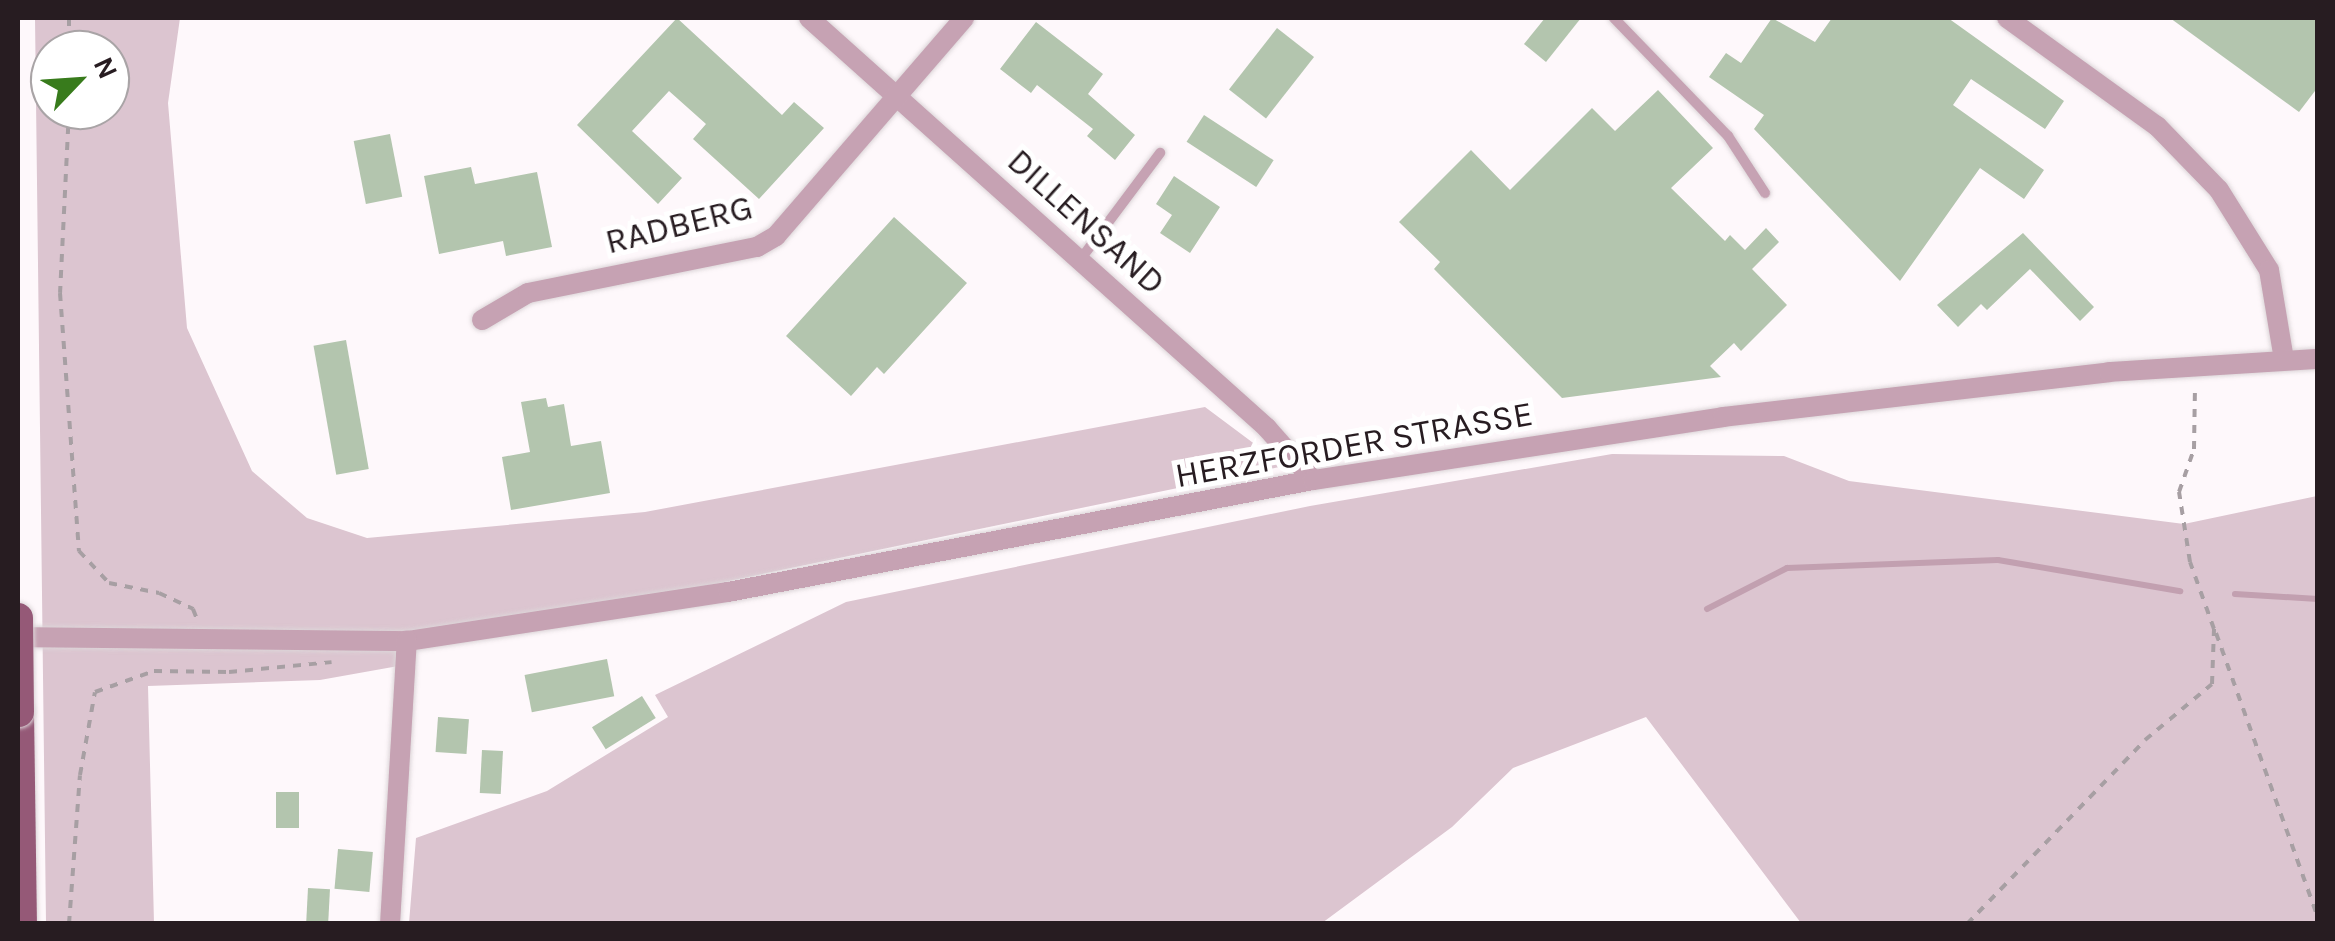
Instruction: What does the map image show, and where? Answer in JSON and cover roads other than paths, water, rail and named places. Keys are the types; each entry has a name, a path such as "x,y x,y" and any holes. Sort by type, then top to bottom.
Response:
{"main road":[{"path":"18,618 22,924"}],"street":[{"name":"DILLENSAND","path":"809,18 1267,428 1313,480"},
{"name":"RADBERG","path":"482,320 528,293 757,247 799,216 964,18"},
{"path":"2007,18 2157,126 2219,190 2269,270 2284,360"},
{"name":"HERZFORDER STRASSE","path":"18,637 407,641 728,592 1313,480 1722,416 2195,366 2318,359"},
{"path":"390,924 407,641"}],"lane":[{"path":"1614,18 1728,136 1765,193"},
{"path":"1080,260 1160,153"}],"waterway":[{"path":"1707,609 1787,568 1998,560 2180,591"},
{"path":"2235,594 2318,599"}]}
